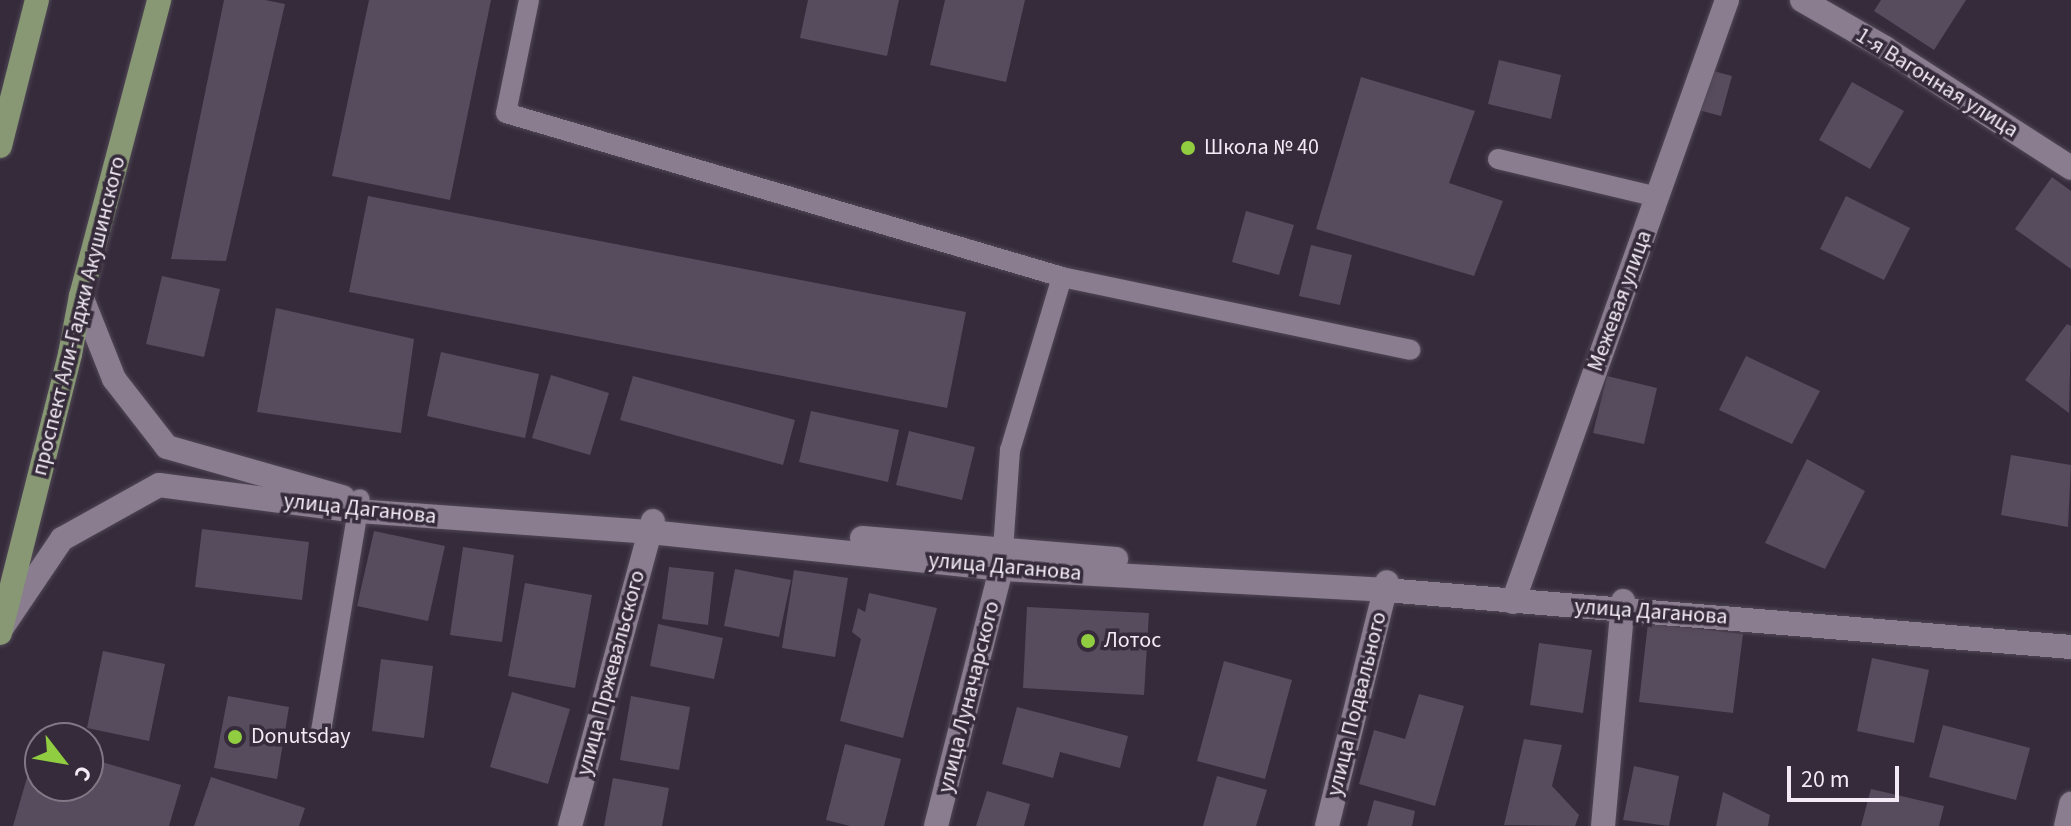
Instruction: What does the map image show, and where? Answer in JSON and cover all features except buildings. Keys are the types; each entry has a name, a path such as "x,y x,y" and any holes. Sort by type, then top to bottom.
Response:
{"main road":[{"path":"0,146 37,0"},
{"name":"проспект Али-Гаджи Акушинского","path":"1,630 70,354 81,296 159,0"},
{"name":"Межевая улица","path":"1513,598 1727,0"},
{"name":"1-я Вагонная улица","path":"1802,0 1885,48 2071,168"},
{"name":"улица Даганова","path":"81,296 114,379 167,447 359,505"},
{"name":"улица Даганова","path":"1,630 62,539 159,485 359,505 652,526 1002,559 2071,639"},
{"name":"улица Пржевальского","path":"570,826 652,526"},
{"name":"улица Луначарского","path":"936,826 1002,559"},
{"name":"улица Подвального","path":"1327,826 1386,586"},
{"path":"1603,826 1623,605"},
{"name":"улица Даганова","path":"1623,605 2071,647"},
{"path":"2066,826 2071,804"}],"lane":[{"path":"529,0 506,113 1062,277 1410,350"},
{"path":"1498,159 1658,197"},
{"path":"1002,559 1010,450 1062,277"},
{"path":"321,731 359,505"}],"place":[{"name":"Школа № 40","path":"1188,148"},
{"name":"Лотос","path":"1088,641"},
{"name":"Donutsday","path":"235,737"}]}
